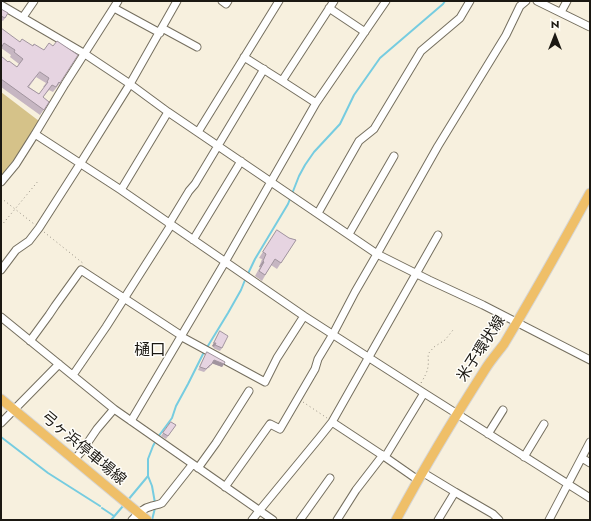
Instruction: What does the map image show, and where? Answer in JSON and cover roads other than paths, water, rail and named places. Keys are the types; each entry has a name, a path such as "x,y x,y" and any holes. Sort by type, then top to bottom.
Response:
{"main road":[{"name":"米子環状線","path":"396,520 457,414 487,366 502,346 590,193"},
{"name":"弓ヶ浜停車場線","path":"1,399 147,520"}],"street":[{"path":"23,17 34,1"},
{"path":"1,270 16,250 29,241 39,228 130,84 177,1"},
{"path":"222,1 226,4 228,1"},
{"path":"198,132 279,1"},
{"path":"282,81 334,1"},
{"path":"131,422 316,103 386,1"},
{"path":"318,213 360,141 374,129 421,51 460,18 470,1"},
{"path":"225,487 270,424 280,429 315,369 318,359 438,146 506,35 520,6 526,1"},
{"path":"538,1 590,27"},
{"path":"561,12 567,1"},
{"path":"2,4 85,54 378,254 483,305 590,360"},
{"path":"1,182 16,164 116,4 161,30 197,47"},
{"path":"330,8 365,32"},
{"path":"244,57 316,103"},
{"path":"73,375 124,298 264,69"},
{"path":"121,190 168,112"},
{"path":"35,134 121,190 304,316 590,498"},
{"path":"349,234 394,156"},
{"path":"194,240 241,161"},
{"path":"252,520 332,422 438,235"},
{"path":"30,341 81,270 182,336 265,382 277,358 304,316"},
{"path":"1,317 131,422 273,520"},
{"path":"1,423 58,364"},
{"path":"132,520 141,511 162,503 216,443 249,391"},
{"path":"337,520 356,490 384,456 421,391"},
{"path":"74,460 114,409"},
{"path":"488,434 503,410"},
{"path":"332,422 384,456 420,476 455,492 493,514 499,520"},
{"path":"524,457 544,424"},
{"path":"549,520 590,442"},
{"path":"582,458 590,463"},
{"path":"300,520 330,478"},
{"path":"438,520 455,492"}],"waterway":[{"path":"155,503 152,486 148,476 148,459 153,446 172,418 176,406 203,354 241,290 255,259 288,204 305,165 314,152 340,124 354,95 380,58 445,1"},
{"path":"1,437 48,473 100,506"},
{"path":"128,500 148,476"},
{"path":"111,520 123,506"},
{"path":"102,508 114,516"},
{"path":"152,520 155,508"}],"district":[{"name":"樋口","path":"150,351"}]}
